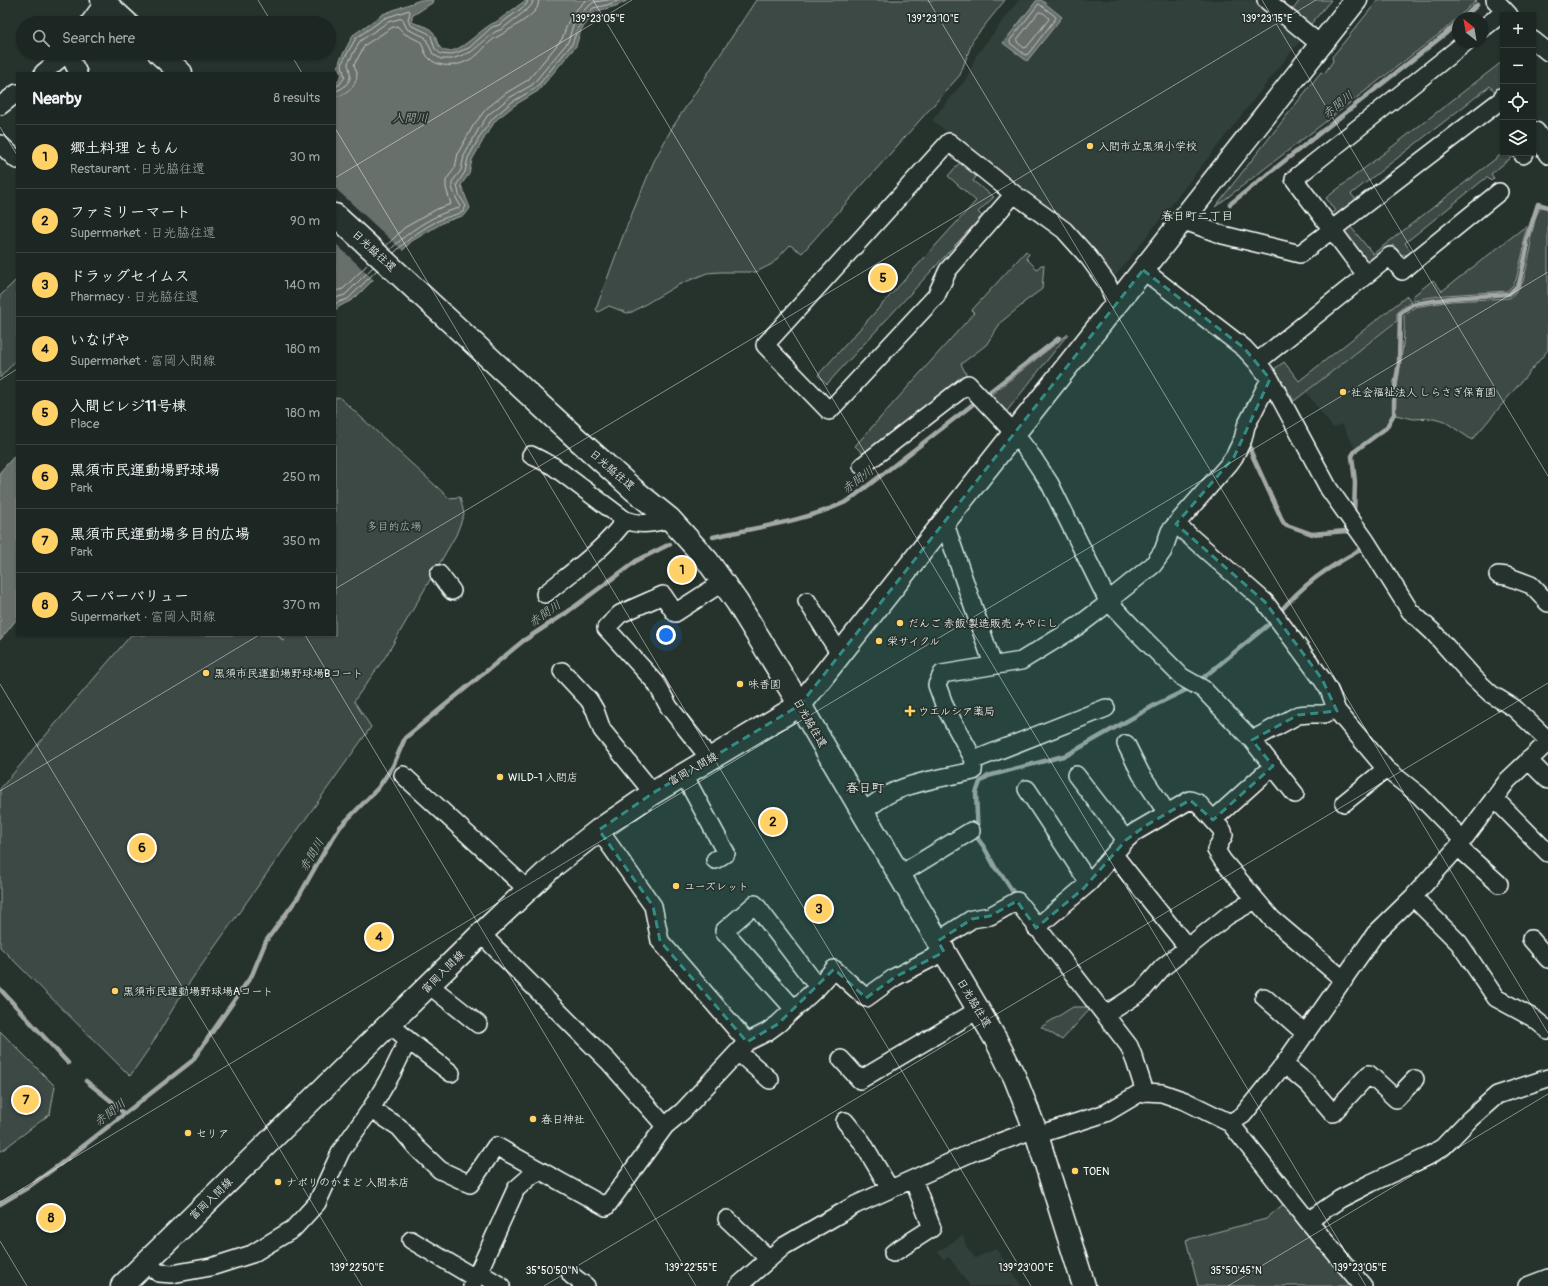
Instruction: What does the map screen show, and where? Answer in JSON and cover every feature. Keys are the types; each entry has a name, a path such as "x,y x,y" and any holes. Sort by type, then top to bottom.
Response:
{"main road":[{"path":"800,705 1356,0"},
{"path":"103,1 119,16"},
{"path":"167,60 180,72"},
{"name":"日光脇往還","path":"336,216 576,438 634,490 670,519 707,560 723,582 800,705 996,1040 1015,1078 1036,1132 1084,1286"},
{"name":"富岡入間線","path":"122,1286 481,934 552,868 599,830 653,793 800,705"}],"street":[{"path":"1266,0 1321,45"},
{"path":"93,16 103,1"},
{"path":"1488,23 1503,9"},
{"path":"1366,275 1294,179 1458,48"},
{"path":"43,72 59,60"},
{"path":"72,60 78,72"},
{"path":"0,106 16,94"},
{"path":"1182,220 1223,235 1300,254 1500,101"},
{"path":"1536,143 1543,140 1543,147 1548,155"},
{"path":"1014,194 948,270 936,296 829,411 765,345 949,142 1014,194 1064,230 1089,258 1107,282 1116,304"},
{"path":"0,144 16,159"},
{"path":"1257,362 1390,256 1402,271 1499,192"},
{"path":"1143,270 1244,348 1257,362 1270,379 1329,489 1366,541 1410,611 1433,632 1474,678 1491,694 1514,708 1548,741 1508,780 1460,844 1413,897 1375,934 1284,1064 1243,1115 1230,1123"},
{"path":"862,813 873,804 893,792 915,784 973,771 974,760 945,707 937,685 942,674 1021,661 1078,626 1153,565 1163,551 1170,531 1234,457 1246,426 1270,379"},
{"path":"862,466 968,384 1014,433 1050,484 1108,601 1182,677 1203,689 1252,740 1295,794"},
{"path":"531,456 553,466 625,520 634,524 647,524 670,519"},
{"path":"545,594 600,548 615,534 625,520"},
{"path":"944,521 993,665"},
{"path":"1176,524 1265,602 1322,679 1329,690 1337,711 1386,769 1419,795 1460,844 1499,884"},
{"path":"439,574 452,591"},
{"path":"1498,575 1507,576 1531,586 1548,603"},
{"path":"710,759 668,707 656,683 606,628 620,614 663,595 675,613 723,582"},
{"path":"807,601 840,654"},
{"path":"562,671 589,700 602,730 653,793"},
{"path":"974,760 1106,708"},
{"path":"1252,740 1298,715 1324,714 1331,711 1337,711"},
{"path":"1126,744 1141,774 1167,813"},
{"path":"1528,760 1548,780"},
{"path":"1213,820 1273,766"},
{"path":"1344,803 1386,769"},
{"path":"684,775 726,853 715,860"},
{"path":"1076,775 1126,840"},
{"path":"402,776 528,890"},
{"path":"1027,789 1089,883"},
{"path":"1494,798 1548,853"},
{"path":"1036,928 1089,883 1126,840 1135,832 1190,800 1198,803 1223,830 1224,835 1216,850 1223,861 1255,900 1275,922 1344,980"},
{"path":"599,830 653,906 660,941 742,1047 770,1080"},
{"path":"899,875 971,831"},
{"path":"1114,855 1188,948"},
{"path":"1413,897 1459,942 1496,998 1544,1022"},
{"path":"371,1109 399,1127 417,1148 440,1170 470,1184 496,1146 606,1207 665,1126 683,1111 742,1047 778,1024 818,987 834,969 866,998 941,947 972,919 990,916 1017,900 1036,928 1129,1046 1136,1061 1145,1092"},
{"path":"1105,1015 1141,992 1162,968 1227,916 1255,900"},
{"path":"794,1009 724,931 755,904 818,987"},
{"path":"481,934 609,1062 665,1126"},
{"path":"1531,939 1548,959"},
{"path":"429,986 478,1024"},
{"path":"1264,997 1306,1034"},
{"path":"841,1058 860,1080 978,1010"},
{"path":"390,1024 408,1040 451,1073"},
{"path":"145,1263 159,1273 172,1274 211,1267 252,1254 293,1229 317,1203 341,1151 371,1109 392,1073 408,1040"},
{"path":"1284,1064 1308,1084 1333,1114 1369,1074 1396,1099 1415,1079"},
{"path":"1308,1221 1346,1196 1428,1156 1443,1147 1470,1119 1498,1095 1548,1078"},
{"path":"738,1286 784,1246 855,1205 973,1152 1036,1132 1106,1113 1138,1094 1145,1092 1162,1093 1185,1101 1230,1123 1308,1221 1363,1286"},
{"path":"845,1121 862,1142 890,1189"},
{"path":"475,1279 516,1189 532,1175 540,1171"},
{"path":"892,1252 932,1228 913,1179"},
{"path":"727,1219 769,1259"},
{"path":"411,1240 475,1279 501,1286"},
{"path":"571,1275 586,1286"},
{"path":"1527,1286 1548,1278"}],"highlighted area":[{"path":"1143,270 1244,348 1270,379 1234,457 1176,524 1265,602 1322,679 1337,711 1298,715 1252,740 1273,766 1213,820 1190,800 1145,826 1126,840 1084,888 1036,928 1017,901 990,916 972,919 938,941 944,952 895,977 866,998 834,969 778,1024 747,1042 660,941 653,906 599,830 653,793 800,705"}],"shaded area":[{"name":"入間市立黒須小学校","path":"1019,0 1257,0 1303,37 1113,279 998,172 932,120 967,78 976,56"},
{"path":"1398,322 1397,365 1392,392 1391,415 1384,426 1355,448 1342,424 1333,428 1306,392"},
{"path":"963,1235 966,1246 975,1258 996,1249 1022,1286 970,1286 949,1257 944,1260 938,1252"}],"green space":[{"path":"756,0 1005,0 973,40 960,75 802,253 790,245 772,264 756,272 707,273 678,285 632,312 627,313 609,306 598,312 596,309 624,233 654,161 672,128"},
{"path":"1300,0 1331,0 1310,25 1292,11"},
{"path":"1378,0 1477,0 1464,12 1452,12 1452,23 1443,31 1215,207 1321,72 1324,74 1333,61 1332,57"},
{"path":"1500,63 1500,87 1496,93 1490,86 1351,194 1358,202 1340,216 1334,217 1331,214 1335,211 1326,198"},
{"path":"1500,155 1513,156 1491,174 1494,178 1491,181 1487,177 1405,243 1412,253 1402,255 1393,245 1372,262 1367,263 1342,232 1350,226 1373,254"},
{"path":"961,161 978,174 973,181 994,197 978,212 982,216 827,384 818,375 976,201 948,176"},
{"path":"1541,206 1548,209 1548,350 1472,440 1444,421 1434,418 1414,419 1395,415 1395,402 1403,340 1404,315 1415,307 1451,301 1510,298 1523,282 1531,248 1530,241 1536,216"},
{"path":"1526,226 1527,228 1523,241 1524,248 1516,280 1507,291 1445,295 1413,300 1413,296 1433,280 1442,291"},
{"path":"1026,251 1029,254 1026,258 1037,269 1041,265 1044,265 1042,289 1001,322 986,345 961,364 968,378 867,457 855,446 974,313 972,310"},
{"path":"16,280 16,360 0,378 0,296"},
{"path":"1407,296 1411,301 1397,312 1397,321 1294,401 1286,387 1273,370 1284,362 1299,381"},
{"path":"1068,334 1003,416 987,398"},
{"name":"多目的広場","path":"339,397 449,498 460,497 464,514 456,535 386,656 354,701 371,727 184,990 152,1044 130,1076 0,947 0,789 130,636 278,636 285,642 279,636 336,636 336,398"},
{"path":"1073,1007 1092,1007 1062,1040 1041,1027"},
{"path":"0,1031 55,1086 50,1114 0,1152"},
{"path":"1287,1201 1358,1286 1198,1286 1186,1240 1266,1219"}],"water":[{"name":"入間川","path":"420,0 433,0 432,3 412,16 412,22 430,29 434,33 441,48 449,51 456,50 463,46 484,29 526,0 628,0 616,6 596,11 581,30 576,46 538,91 515,105 496,120 472,160 469,174 461,185 470,208 465,215 444,222 412,241 356,297 336,309 336,83 342,75 338,67 353,35 383,14"},
{"path":"1037,0 1041,0 1062,17 1027,61 1003,43"},
{"path":"16,454 16,620 0,640 0,472"}],"pier":[{"path":"336,189 404,252 375,281 336,244"}],"waterway":[{"name":"赤間川","path":"1469,12 1477,5"},
{"name":"赤間川","path":"1230,204 1452,28"},
{"path":"1354,514 1355,482 1352,456 1355,451 1386,428 1394,414 1394,392 1399,363 1400,313 1413,304 1451,298 1509,294 1519,284 1527,249 1526,241 1538,204 1548,207"},
{"name":"赤間川","path":"988,393 1059,338"},
{"name":"赤間川","path":"713,537 799,519 848,501 972,405"},
{"path":"1249,439 1251,452 1284,524 1312,534 1346,531 1351,532 1353,535"},
{"path":"1278,614 1306,585 1337,563 1360,550 1358,543"},
{"name":"赤間川","path":"0,1204 27,1188 59,1165 192,1061 252,975 266,941 299,896 340,827 378,788 393,766 405,738 523,641 566,613 636,561 670,544"},
{"path":"1199,681 1273,621"},
{"path":"1015,895 1000,872 996,869 978,839 976,793 980,782 988,776 1067,755 1155,705 1190,688"},
{"path":"0,989 68,1063"},
{"path":"86,1081 115,1104 124,1114"}],"place":[{"name":"入間市立黒須小学校","path":"1090,146"},
{"name":"入間ビレジ11号棟","path":"883,278"},
{"name":"社会福祉法人 しらさぎ保育園","path":"1343,392"},
{"name":"郷土料理 ともん","path":"682,570"},
{"name":"だんご 赤飯 製造販売 みやにし","path":"900,623"},
{"name":"栄サイクル","path":"879,641"},
{"name":"黒須市民運動場野球場Bコート","path":"206,673"},
{"name":"味香園","path":"740,684"},
{"name":"ウエルシア薬局","path":"910,711"},
{"name":"WILD-1 入間店","path":"500,777"},
{"name":"ファミリーマート","path":"773,822"},
{"name":"黒須市民運動場野球場","path":"142,848"},
{"name":"ユーズレット","path":"676,886"},
{"name":"ドラッグセイムス","path":"819,909"},
{"name":"いなげや","path":"379,937"},
{"name":"黒須市民運動場野球場Aコート","path":"115,991"},
{"name":"黒須市民運動場多目的広場","path":"26,1100"},
{"name":"春日神社","path":"533,1119"},
{"name":"セリア","path":"188,1133"},
{"name":"TOEN","path":"1075,1171"},
{"name":"ナポリのかまど 入間本店","path":"278,1182"},
{"name":"スーパーバリュー","path":"51,1218"}],"district":[{"name":"春日町二丁目","path":"1197,216"},
{"name":"春日町","path":"865,788"}]}
